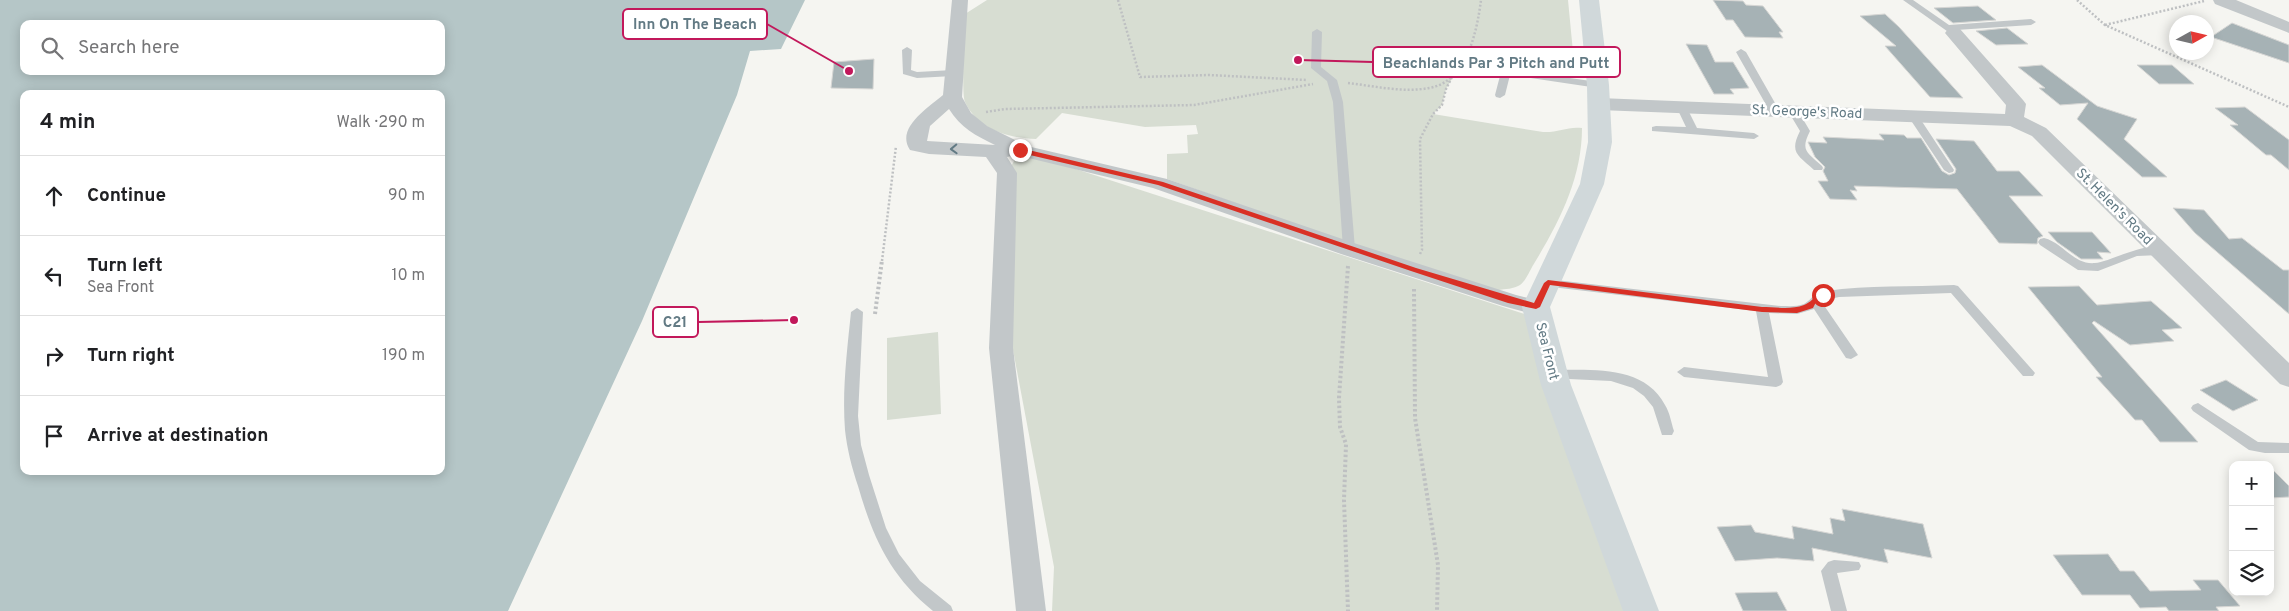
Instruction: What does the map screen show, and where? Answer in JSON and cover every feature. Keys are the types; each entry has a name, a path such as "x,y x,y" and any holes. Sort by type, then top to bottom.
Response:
{"street":[{"path":"960,0 952,97 967,120"},
{"path":"921,123 948,118 967,120 1020,150 1160,183 1349,249 1511,301 1542,295 1592,184 1600,142 1598,95 1588,0"},
{"path":"2221,0 2289,28"},
{"path":"1951,30 2016,104 2014,120"},
{"name":"St. George's Road","path":"1598,95 1681,106 2014,120"},
{"path":"952,97 921,123 915,135 917,146 935,150 965,148 993,152 1020,150"},
{"name":"St. Helen's Road","path":"2014,120 2039,132 2289,378"},
{"path":"993,152 1007,173 1001,348 1031,611"},
{"name":"Sea Front","path":"1542,295 1553,375 1641,611"}],"lane":[{"path":"1907,0 1951,30 2031,22"},
{"path":"1316,32 1316,68 1332,80 1338,102 1349,249"},
{"path":"907,50 906,72 916,75 953,73"},
{"path":"1741,52 1783,110 1805,131 1799,144 1801,152 1818,168"},
{"path":"1500,95 1506,72 1598,95"},
{"path":"1681,106 1693,131"},
{"path":"1913,116 1949,170"},
{"path":"1656,129 1754,136"},
{"path":"2044,242 2078,266 2098,267 2135,253 2160,251"},
{"path":"1542,295 1762,310 1797,310 1810,306 1814,300 1823,295 1954,289 2028,373"},
{"path":"1814,300 1850,355"},
{"path":"1684,372 1776,382 1762,310"},
{"path":"857,312 852,429 863,480 885,546 922,594 945,611"},
{"path":"1553,375 1619,376 1630,380 1658,405 1667,431"},
{"path":"2198,408 2254,446 2289,448"},
{"path":"1839,611 1829,571 1834,566 1853,566"}],"path":[{"path":"1118,0 1140,77 1209,75 1332,80 1382,88 1434,88 1453,75"},
{"path":"1437,611 1438,565 1415,418 1414,270 1422,250 1420,139 1432,114 1442,105 1446,89 1453,75 1474,44 1481,0"},
{"path":"2077,0 2105,25 2289,107"},
{"path":"2105,25 2209,0"},
{"path":"967,120 1005,109 1194,105 1332,80"},
{"path":"874,322 894,152 897,143"},
{"path":"1348,611 1344,500 1346,444 1340,427 1339,398 1349,249"}],"shaded area":[{"path":"0,0 805,0 781,49 750,51 737,95 642,321 508,611 0,611"},
{"path":"987,0 1568,0 1575,73 1572,76 1457,70 1446,89 1442,105 1433,114 1543,132 1582,128 1581,146 1574,181 1553,231 1524,281 1515,287 1498,290 1329,236 1167,179 1167,154 1188,153 1187,135 1198,134 1196,125 1145,127 1062,113 1036,139 1015,137 986,126 971,112 965,102 963,74 965,14"},
{"path":"1020,151 1540,319 1644,611 1052,611 1054,567 1003,297 1007,173"},
{"path":"938,332 941,414 887,420 887,338"}],"building":[{"path":"1713,0 1743,1 1746,5 1763,6 1783,32 1779,32 1783,38 1745,37 1733,20 1726,20"},
{"path":"1978,6 1996,20 1953,23 1934,8"},
{"path":"1885,14 1963,98 1930,97 1885,46 1896,46 1860,16"},
{"path":"2232,23 2289,45 2289,63 2214,38 2214,35"},
{"path":"2007,28 2028,44 1996,45 1976,31"},
{"path":"1686,44 1707,45 1715,62 1733,62 1749,88 1730,89 1734,94 1714,94"},
{"path":"874,59 873,89 831,88 834,62"},
{"path":"2042,65 2097,106 2137,119 2124,139 2167,177 2142,177 2077,119 2088,103 2060,105 2039,88 2045,88 2018,67"},
{"path":"2137,65 2172,65 2194,84 2159,84"},
{"path":"2245,107 2289,140 2289,170 2271,155 2266,155 2230,125 2238,125 2215,108"},
{"path":"1879,134 1921,138 1942,171 1949,175 1955,173 1956,169 1936,139 1974,141 1997,171 2019,171 2043,196 2009,196 2043,236 2038,238 2037,244 1999,243 1957,189 1854,186 1857,191 1850,190 1857,200 1830,199 1818,181 1828,181 1823,171 1825,167 1815,157 1808,142 1827,143 1823,137 1884,140"},
{"path":"2173,208 2204,210 2229,239 2242,238 2283,270 2289,270 2289,314 2195,233"},
{"path":"2048,232 2092,232 2111,253 2097,252 2103,259 2081,259 2057,242"},
{"path":"2079,286 2097,305 2151,301 2182,328 2162,330 2174,341 2130,345 2094,321 2092,323 2198,442 2160,442 2142,420 2135,420 2096,377 2102,377 2028,287"},
{"path":"2226,380 2258,400 2233,411 2200,390"},
{"path":"2274,471 2289,486 2289,497 2274,498"},
{"path":"1842,509 1923,524 1932,558 1884,549 1888,563 1812,548 1814,561 1777,558 1735,561 1717,527 1751,525 1755,532 1794,539 1792,526 1833,534 1830,518 1845,521"},
{"path":"2108,554 2120,571 2134,571 2150,591 2201,590 2193,580 2218,580 2229,593 2229,596 2232,596 2240,606 2216,607 2219,611 2169,611 2166,607 2140,608 2130,595 2082,595 2053,555"},
{"path":"1777,592 1787,611 1743,611 1735,593"}],"place":[{"name":"Beachlands Par 3 Pitch and Putt","path":"1298,60"},
{"name":"Inn On The Beach","path":"849,71"},
{"name":"C21","path":"794,320"}],"route":[{"path":"1020,150 1160,183 1349,249 1511,301 1536,307 1548,283 1762,310 1797,310 1810,306 1814,300 1823,295"}]}
